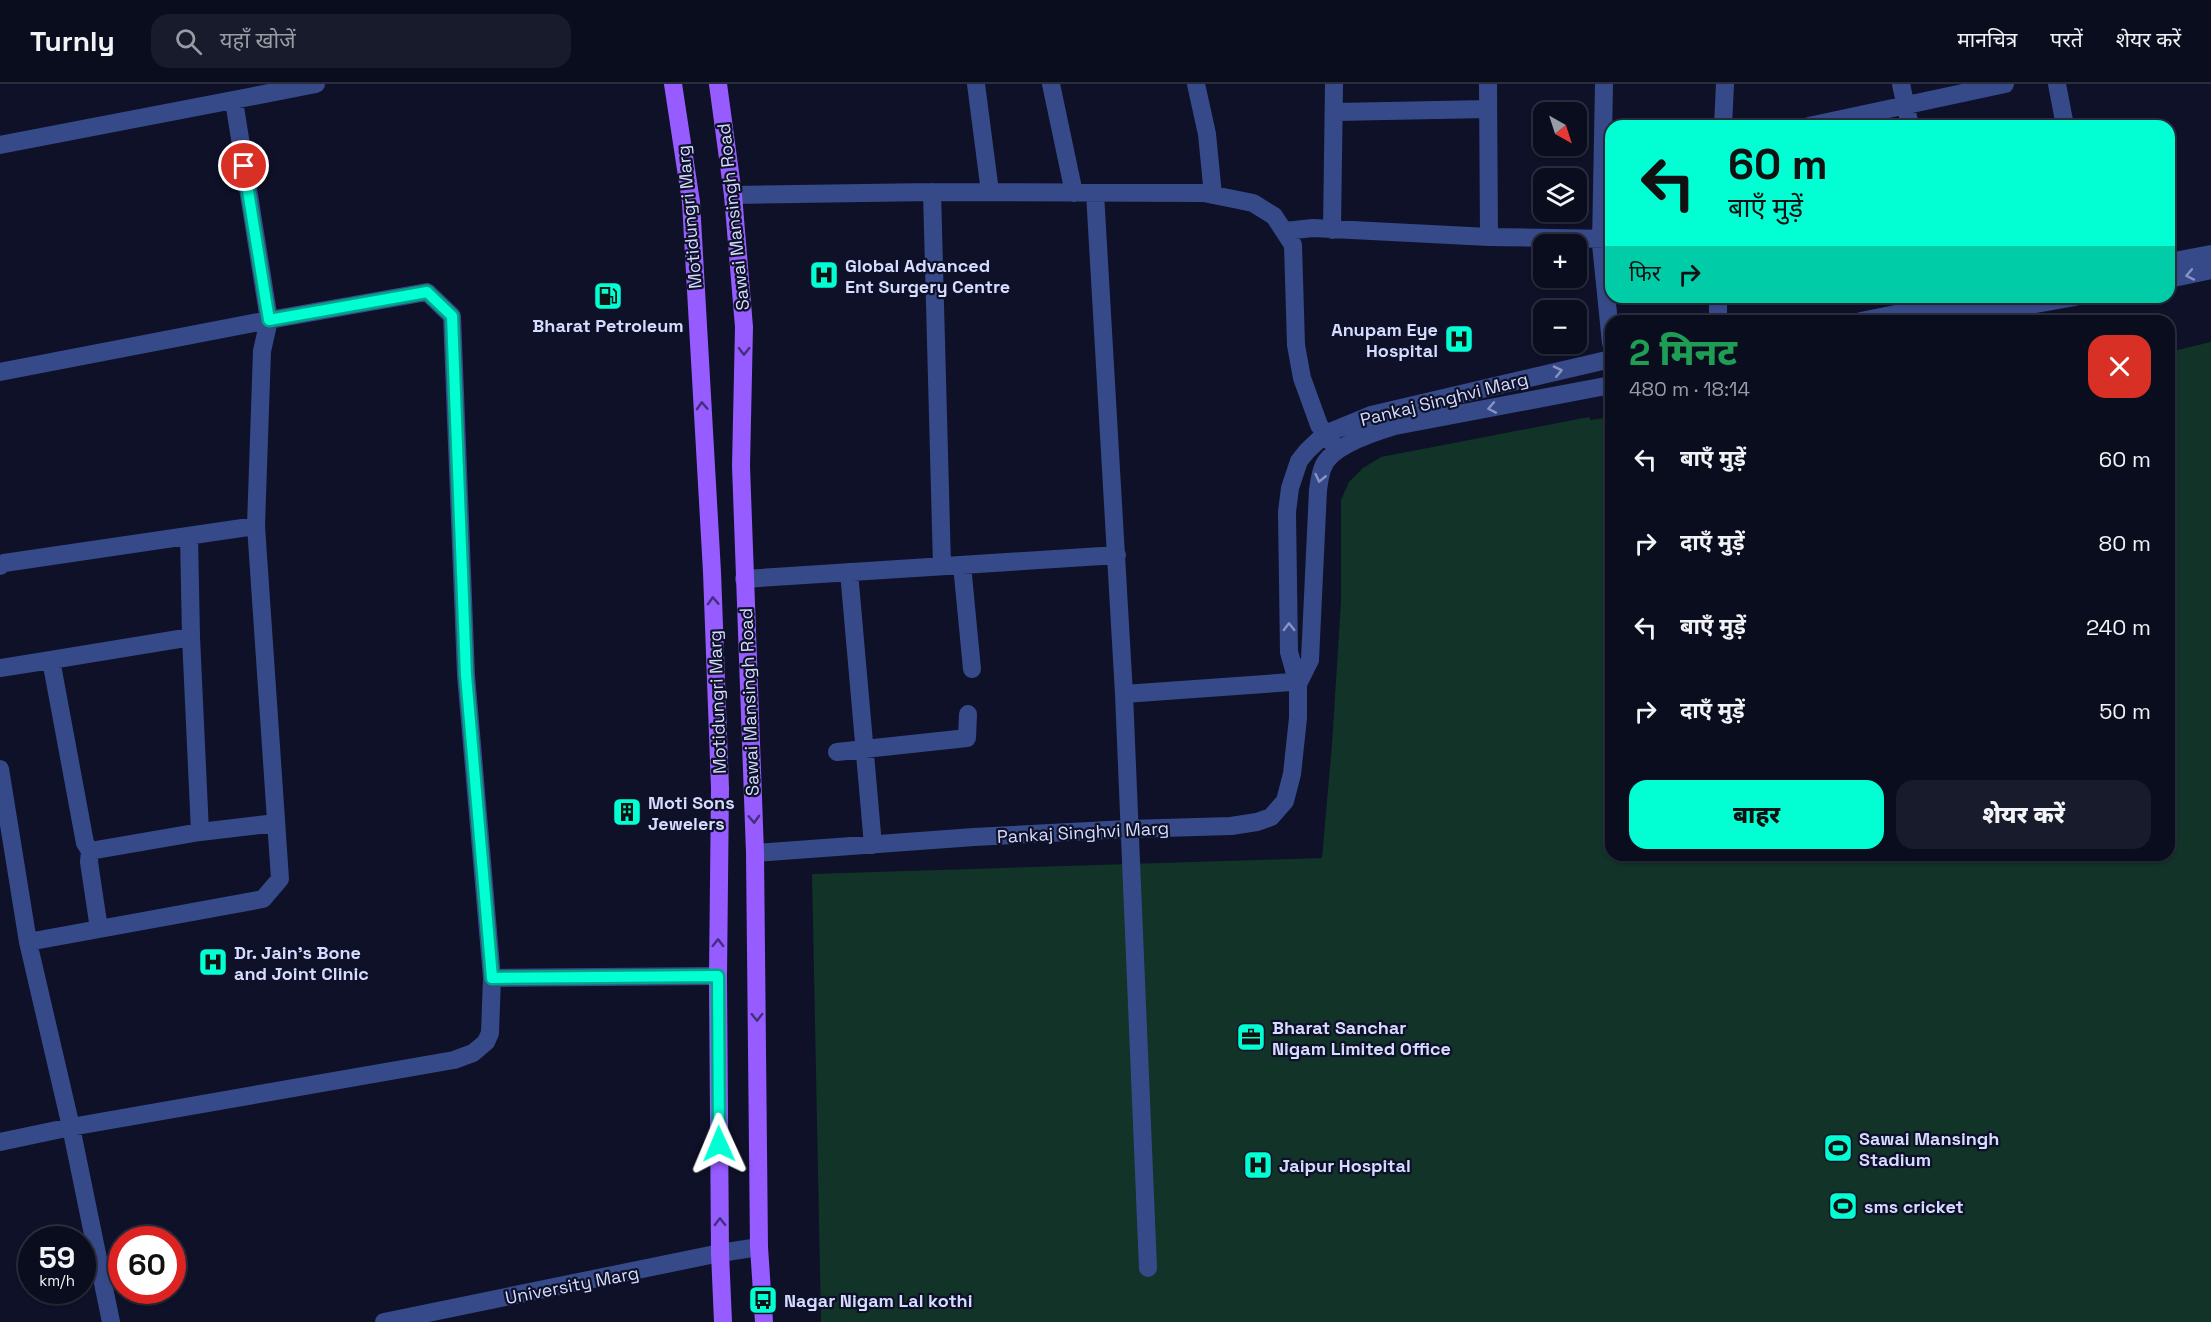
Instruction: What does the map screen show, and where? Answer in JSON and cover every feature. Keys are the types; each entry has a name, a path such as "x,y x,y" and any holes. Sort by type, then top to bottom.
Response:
{"main road":[{"name":"Motidungri Marg","path":"674,84 691,202 712,572 720,788 718,976 720,1253 723,1322"},
{"name":"Sawai Mansingh Road","path":"718,84 733,195 744,327 741,466 755,853 759,1247 764,1322"}],"street":[{"path":"0,145 316,84"},
{"path":"976,84 990,192"},
{"path":"1051,84 1074,193"},
{"path":"1196,84 1207,134 1213,195"},
{"path":"1332,230 1334,84"},
{"path":"1488,84 1490,237"},
{"path":"1604,84 1605,162"},
{"path":"1723,120 1725,84"},
{"path":"1901,84 1909,120"},
{"path":"1838,120 2004,84"},
{"path":"2057,84 2064,120"},
{"path":"28,942 262,899 280,879 256,526 262,351 269,320 234,100"},
{"path":"1335,112 1488,109"},
{"path":"932,192 942,566"},
{"path":"733,195 932,192 1095,193 1213,195 1253,203 1274,216 1293,245 1296,345 1302,378 1316,418 1337,450"},
{"path":"1095,193 1124,694 1148,1268"},
{"path":"1285,231 1313,228 1490,237 1605,239"},
{"path":"2175,261 2211,254"},
{"path":"2175,278 2211,270"},
{"path":"0,372 427,292 452,316 466,675 492,978 490,1033 486,1042 473,1053 454,1060 71,1127 0,1142"},
{"path":"1947,310 1964,303"},
{"path":"1908,315 2016,303"},
{"name":"Pankaj Singhvi Marg","path":"755,853 1128,829 1231,826 1257,822 1271,817 1285,801 1292,774 1298,718 1298,684 1290,652 1287,512 1290,488 1299,461 1325,434 1371,415 1605,360"},
{"name":"Pankaj Singhvi Marg","path":"1298,684 1310,660 1318,490 1323,465 1337,450 1395,426 1605,386"},
{"path":"0,566 4,563 256,526"},
{"path":"189,536 200,832"},
{"path":"744,579 1117,555"},
{"path":"962,565 972,669"},
{"path":"849,572 873,845"},
{"path":"0,668 191,637"},
{"path":"51,660 85,843 90,851 89,862 99,929"},
{"path":"1124,694 1292,682 1298,684"},
{"path":"837,752 967,738 968,714"},
{"path":"0,770 28,942 71,1127 111,1322"},
{"path":"90,851 200,832 276,823"},
{"path":"492,978 718,976"},
{"name":"University Marg","path":"384,1322 759,1247"}],"green space":[{"path":"2211,342 2211,1322 821,1322 812,874 1322,858 1341,601 1341,500 1349,482 1363,468 1381,457 1589,417 1591,420 1605,418 1605,861 2175,861 2175,351"}],"place":[{"name":"Global Advanced Ent Surgery Centre","path":"824,275"},
{"name":"Bharat Petroleum","path":"608,296"},
{"name":"Anupam Eye Hospital","path":"1459,339"},
{"name":"Moti Sons Jewelers","path":"627,812"},
{"name":"Dr. Jain's Bone and Joint Clinic","path":"213,962"},
{"name":"Bharat Sanchar Nigam Limited Office","path":"1251,1037"},
{"name":"Sawai Mansingh Stadium","path":"1838,1148"},
{"name":"Jaipur Hospital","path":"1258,1165"},
{"name":"sms cricket","path":"1843,1206"},
{"name":"Nagar Nigam Lal kothi","path":"763,1300"}],"route":[{"path":"244,166 269,320 427,292 452,316 466,675 492,978 718,976 719,1144"}]}
